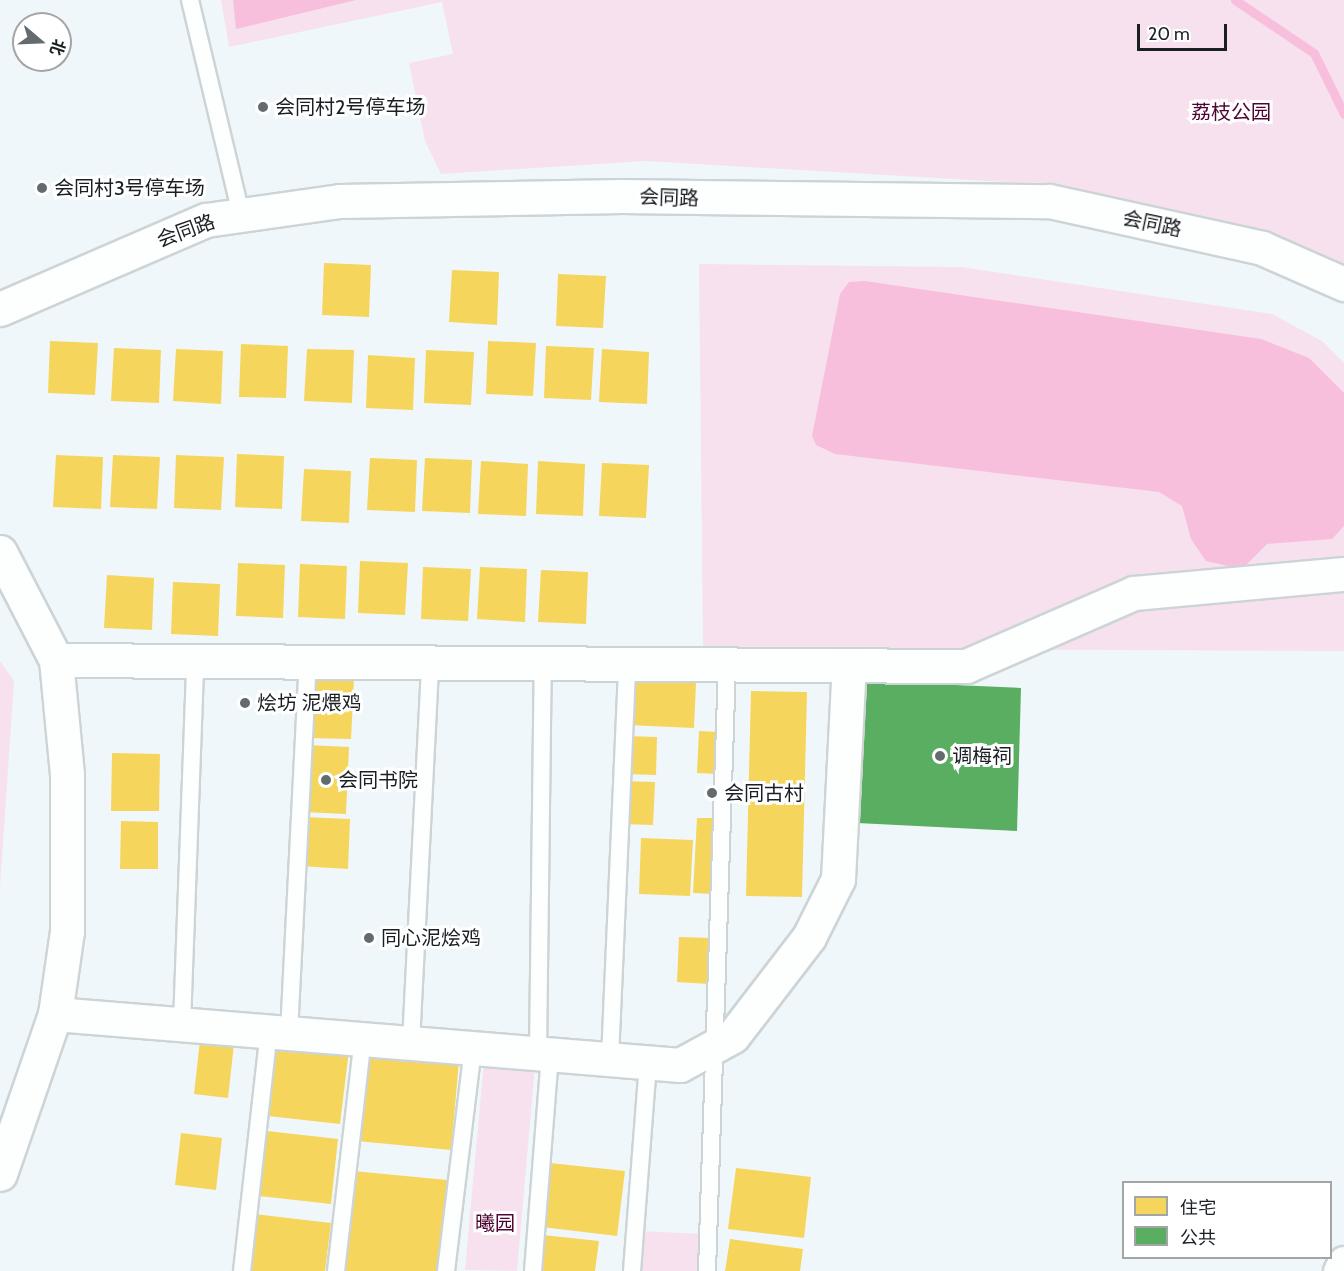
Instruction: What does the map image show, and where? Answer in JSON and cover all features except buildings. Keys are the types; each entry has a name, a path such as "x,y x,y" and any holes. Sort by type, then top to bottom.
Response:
{"street":[{"name":"会同路","path":"0,309 206,220 352,200 622,196 1049,201 1262,248 1344,284"},
{"path":"0,552 57,660 67,774 67,931 54,1014 0,1174"},
{"path":"57,660 966,666 1134,593 1344,574"},
{"path":"54,1014 680,1065 733,1036 809,937 838,879 849,665"},
{"path":"1340,1271 1344,1263"}],"lane":[{"path":"190,0 238,202"},
{"path":"182,1024 195,661"},
{"path":"242,1271 279,1032 308,662"},
{"path":"411,1043 430,663"},
{"path":"533,1271 544,1054 543,664"},
{"path":"610,1059 627,664"},
{"path":"707,1271 727,665"},
{"path":"336,1271 363,1039"},
{"path":"446,1271 473,1048"},
{"path":"632,1271 648,1062"}],"green space":[{"name":"荔枝公园","path":"221,0 1344,0 1344,271 1270,237 1055,185 646,161 441,174 425,141 409,63 453,54 442,2 229,47"},
{"path":"699,264 961,267 1272,314 1322,341 1344,363 1344,651 703,648"},
{"path":"0,661 14,681 0,887"},
{"name":"曦园","path":"484,1061 535,1066 517,1271 465,1270"},
{"path":"640,1231 703,1234 701,1271 637,1271"}],"shaded area":[{"path":"233,0 356,0 236,29"},
{"path":"865,281 1261,339 1309,358 1344,393 1344,526 1332,539 1267,544 1242,569 1206,561 1191,539 1182,506 1159,492 835,454 816,445 812,436 840,294 849,282"}],"waterway":[{"path":"1235,0 1314,53 1344,114"}],"place":[{"name":"会同村2号停车场","path":"263,107"},
{"name":"会同村3号停车场","path":"42,188"},
{"name":"烩坊 泥煨鸡","path":"245,703"},
{"name":"调梅祠","path":"940,756"},
{"name":"会同书院","path":"326,780"},
{"name":"会同古村","path":"712,793"},
{"name":"同心泥烩鸡","path":"369,938"}]}
